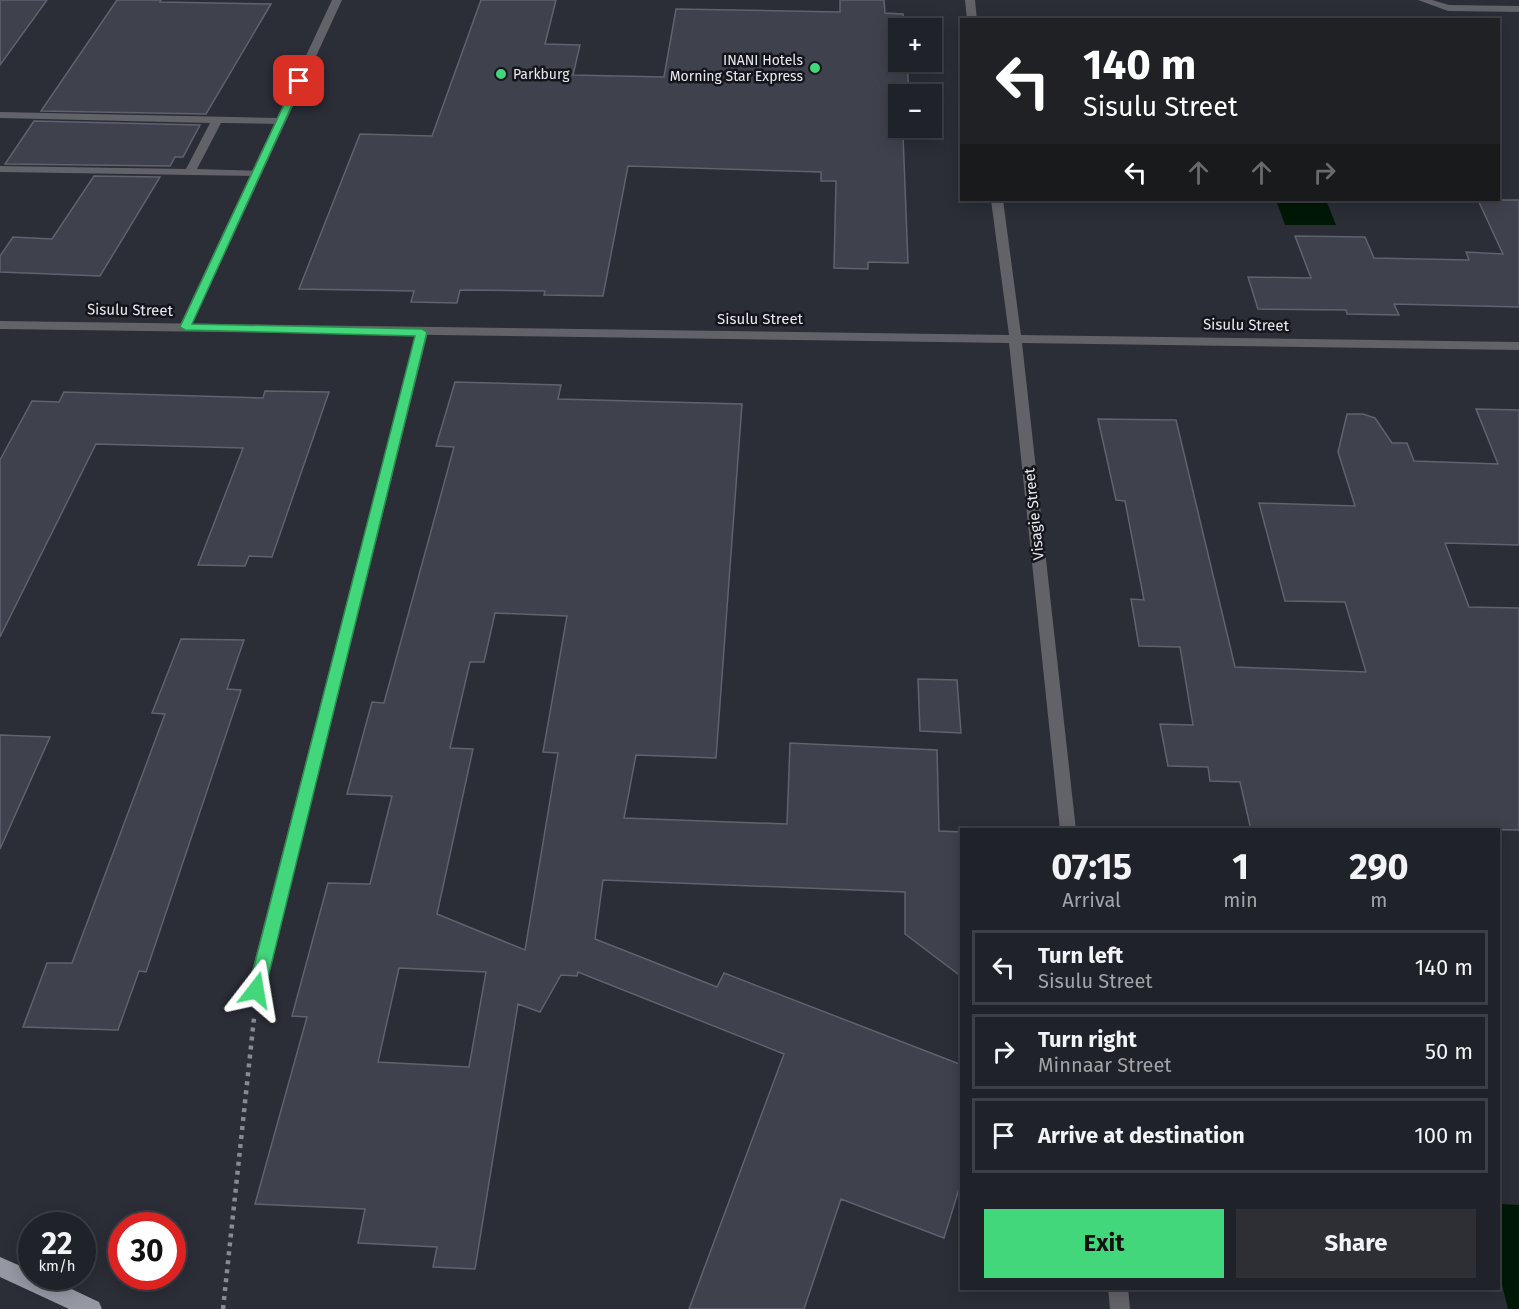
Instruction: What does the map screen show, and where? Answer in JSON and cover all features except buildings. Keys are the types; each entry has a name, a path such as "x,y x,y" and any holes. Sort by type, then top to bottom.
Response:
{"main road":[{"path":"0,1267 92,1309"}],"street":[{"path":"185,327 337,0"},
{"path":"970,0 972,18"},
{"path":"1423,0 1448,8 1519,9"},
{"path":"0,115 280,121"},
{"path":"189,173 217,120"},
{"path":"0,169 256,173"},
{"name":"Visagie Street","path":"996,201 1015,338 1068,828"},
{"name":"Sisulu Street","path":"0,325 1519,346"},
{"path":"256,990 422,332"},
{"path":"1118,1290 1120,1309"}],"path":[{"path":"223,1309 256,990"}],"shaded area":[{"path":"1276,201 1326,201 1336,225 1285,225"},
{"path":"1500,1204 1519,1205 1519,1309 1508,1309 1500,1276"}],"place":[{"name":"INANI Hotels Morning Star Express","path":"815,68"},
{"name":"Parkburg","path":"501,74"}],"route":[{"path":"256,990 422,332 185,327 299,81"}]}
